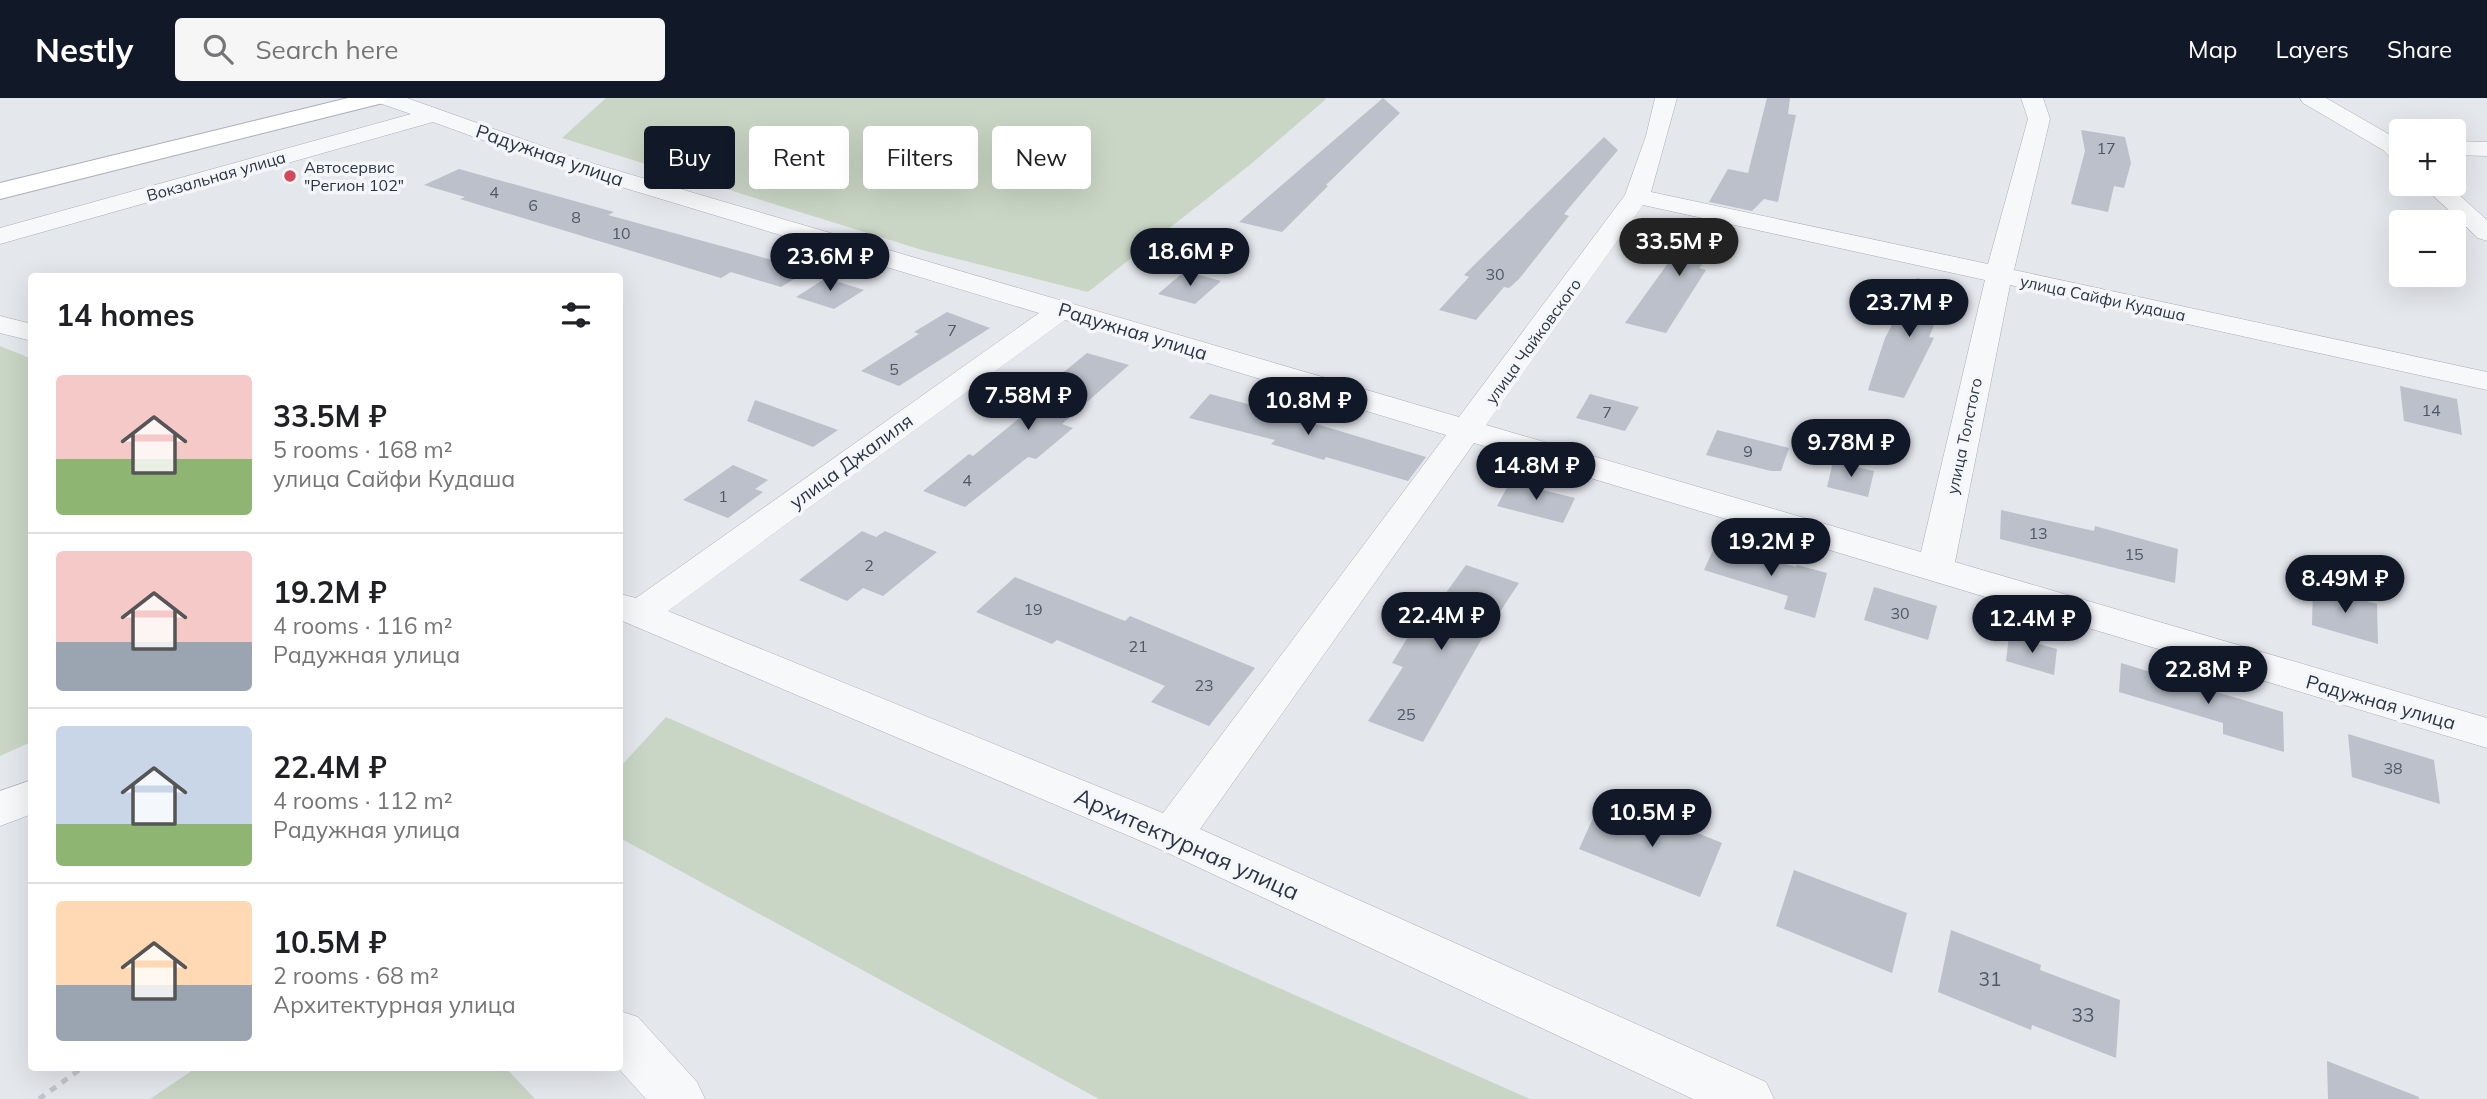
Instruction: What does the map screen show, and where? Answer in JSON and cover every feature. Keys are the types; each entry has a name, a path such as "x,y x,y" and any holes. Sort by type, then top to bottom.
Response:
{"main road":[{"path":"0,191 375,98"}],"street":[{"name":"Радужная улица","path":"387,98 573,165 2487,733"},
{"name":"улица Чайковского","path":"1171,835 1637,196 1657,136 1666,98"},
{"name":"улица Толстого","path":"1935,570 1999,275 2039,118 2032,98"},
{"path":"2311,98 2389,144"},
{"name":"Вокзальная улица","path":"0,236 433,115"},
{"path":"2466,148 2487,149"},
{"name":"улица Сайфи Кудаша","path":"1637,196 2487,382"},
{"path":"2446,196 2487,233"},
{"name":"улица Джалиля","path":"629,610 1062,309"},
{"path":"0,324 28,332"},
{"name":"Архитектурная улица","path":"629,610 1171,835 1748,1099"},
{"path":"0,809 28,798"},
{"path":"623,1037 679,1099"}],"path":[{"path":"39,1099 78,1071"}],"green space":[{"path":"606,98 1326,99 1251,164 1088,292 922,250 726,189 735,189 735,126 644,126 644,164 562,138"},
{"path":"0,346 28,357 28,743 0,756"},
{"path":"666,717 1530,1099 1099,1099 623,840 623,764"},
{"path":"192,1071 509,1071 535,1099 150,1099"}],"building":[{"path":"1383,98 1400,113 1282,232 1239,222"},
{"path":"1767,98 1790,98 1788,114 1796,115 1778,202 1764,199 1752,211 1709,202 1728,169 1748,173"},
{"path":"2081,130 2125,137 2131,163 2124,188 2114,186 2108,212 2071,204 2085,151"},
{"path":"1604,137 1618,150 1564,214 1569,216 1519,279 1509,288 1504,287 1476,320 1439,310 1469,277 1464,275"},
{"path":"459,169 614,212 608,215 809,270 781,287 731,272 721,278 460,199 465,197 424,185"},
{"path":"1699,220 1736,228 1699,268 1706,270 1666,333 1625,323"},
{"path":"1185,271 1221,281 1195,304 1158,294"},
{"path":"826,278 864,290 834,309 796,297"},
{"path":"1917,278 1951,286 1929,337 1934,338 1904,398 1868,390 1885,338"},
{"path":"947,312 990,328 899,386 861,371 919,334 914,332"},
{"path":"1087,353 1129,365 1062,424 1073,428 1036,459 1028,457 965,507 923,491 969,454 973,456 1056,388 1048,385"},
{"path":"2400,386 2457,399 2462,435 2404,421"},
{"path":"1210,394 1426,457 1408,481 1326,457 1324,460 1271,444 1275,440 1189,418"},
{"path":"1590,394 1639,407 1625,431 1576,418"},
{"path":"755,400 838,430 813,447 747,421"},
{"path":"1717,430 1789,448 1781,471 1706,455"},
{"path":"1833,462 1874,471 1868,497 1827,487"},
{"path":"733,465 768,480 755,489 763,492 728,518 683,500"},
{"path":"1510,482 1575,498 1563,523 1497,506"},
{"path":"2001,510 2094,531 2095,526 2178,549 2175,583 2000,539"},
{"path":"862,531 876,537 885,531 937,552 883,596 863,588 847,601 799,580"},
{"path":"1716,544 1827,573 1815,618 1784,609 1788,596 1704,570"},
{"path":"1466,565 1519,583 1499,613 1497,612 1423,742 1368,721 1403,667 1392,663 1416,624 1422,626"},
{"path":"1015,577 1125,621 1130,616 1255,668 1209,726 1151,702 1165,686 1057,640 1052,644 976,612"},
{"path":"2313,586 2377,604 2378,644 2312,625"},
{"path":"1874,587 1937,606 1928,640 1864,620"},
{"path":"2009,636 2057,649 2054,675 2006,661"},
{"path":"2121,663 2283,712 2284,752 2223,734 2223,723 2119,692"},
{"path":"2348,734 2434,760 2440,804 2352,777"},
{"path":"1600,803 1667,829 1671,822 1722,843 1700,897 1579,849"},
{"path":"1794,870 1907,913 1892,973 1776,926"},
{"path":"1951,930 2041,965 2040,970 2120,1000 2116,1058 2032,1025 2031,1030 1938,992"},
{"path":"2327,1061 2419,1097 2419,1099 2328,1099"}],"place":[{"name":"Автосервис \"Регион 102\"","path":"290,176"}]}
